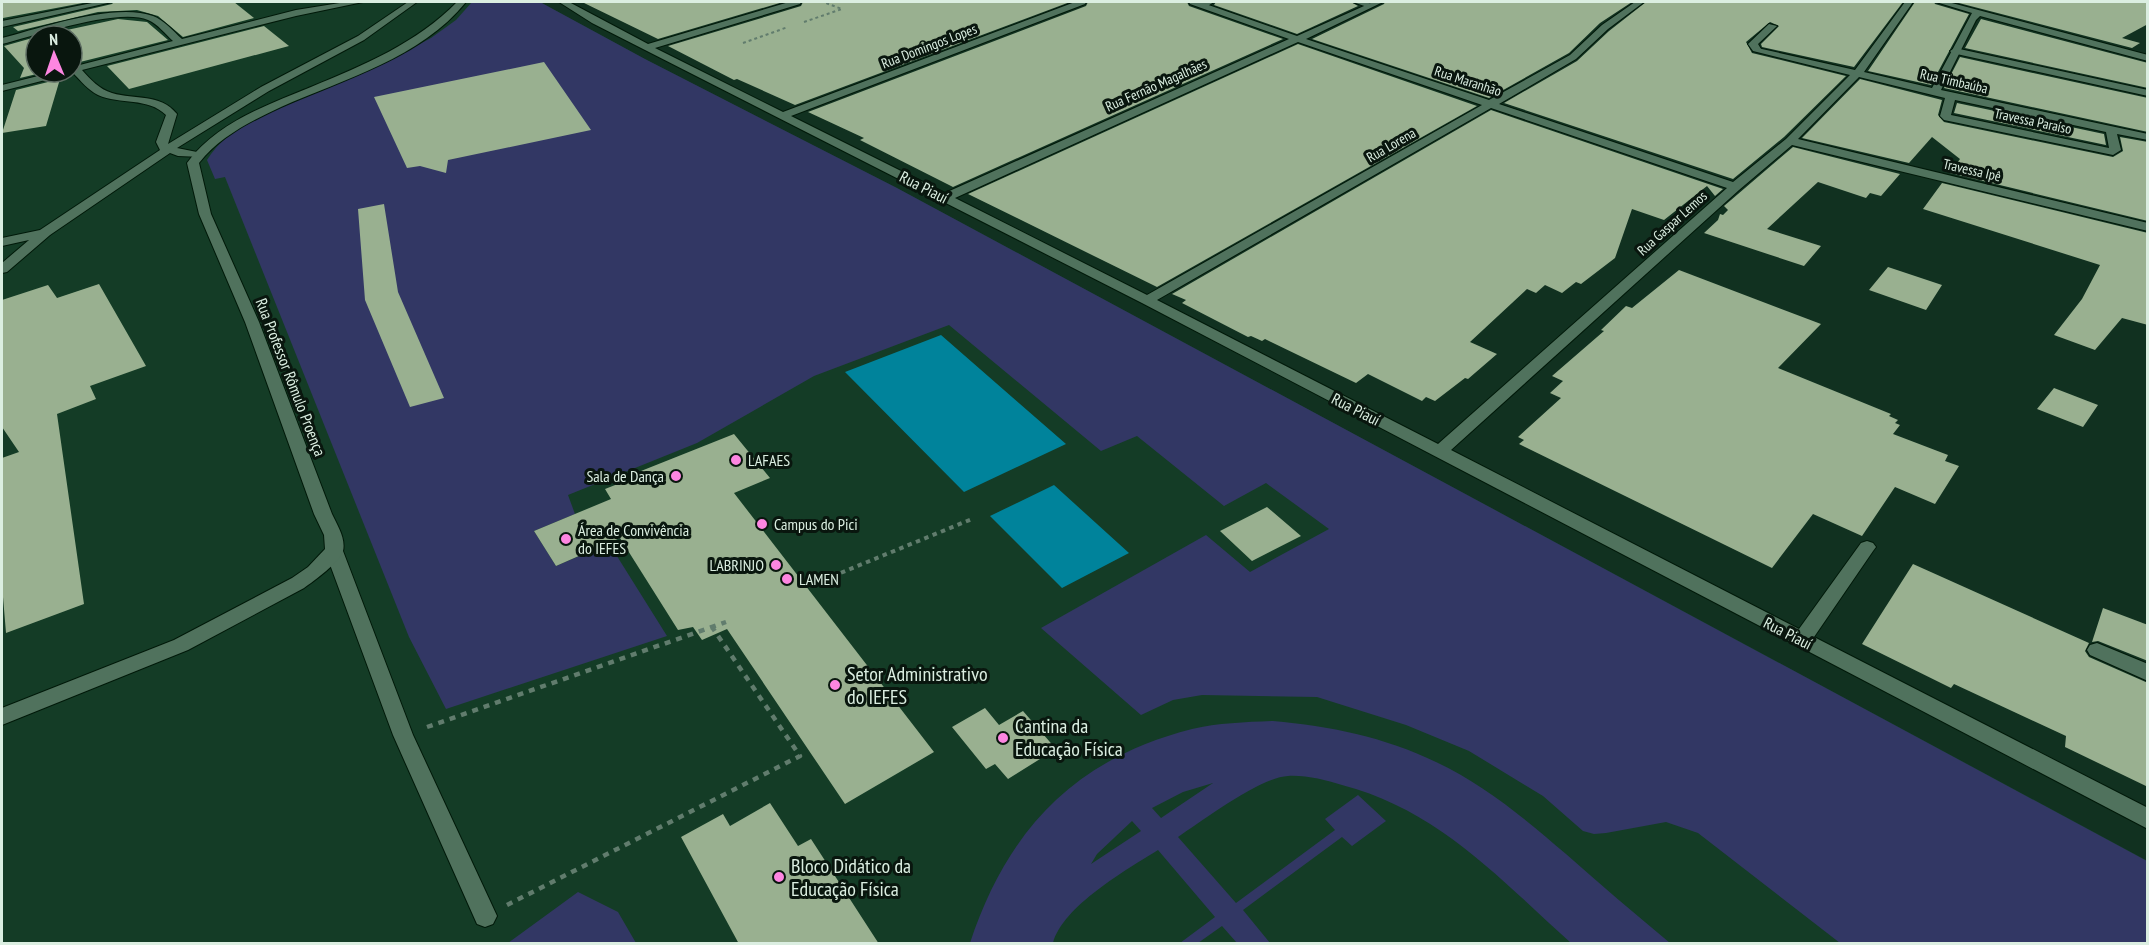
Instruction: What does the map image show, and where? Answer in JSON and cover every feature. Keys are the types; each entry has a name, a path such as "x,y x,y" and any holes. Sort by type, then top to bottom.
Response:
{"street":[{"path":"2,24 108,2"},
{"path":"84,68 296,13 359,2"},
{"path":"2,269 46,232 168,150 265,89 361,38 412,2"},
{"path":"84,81 102,94 144,100 167,108 172,114 162,142 168,150 198,155 233,127 253,116 373,63 420,39 462,2"},
{"name":"Rua Piauí","path":"563,2 595,21 1147,300 2148,819"},
{"path":"646,46 797,2"},
{"name":"Rua Domingos Lopes","path":"784,115 1082,2"},
{"path":"1357,2 1375,3"},
{"name":"Rua Lorena","path":"1147,300 1573,57 1605,27 1640,2"},
{"name":"Rua Gaspar Lemos","path":"1439,452 1735,187 1790,141 1856,73 1908,2"},
{"path":"1940,2 2148,57"},
{"name":"Rua Maranhão","path":"1202,3 1295,38 1735,187"},
{"name":"Rua Fernão Magalhães","path":"945,198 1375,3"},
{"path":"1935,92 1972,19 1979,12"},
{"path":"2,41 105,17 133,13 152,18 180,42"},
{"name":"Rua Timbaúba","path":"1772,26 1753,44 1756,49 1952,96 2148,137"},
{"path":"1955,51 2148,93"},
{"path":"2,88 24,83"},
{"name":"Travessa Paraíso","path":"1952,96 1945,116 1959,121 2113,152 2115,150 2111,130"},
{"name":"Travessa Ipê","path":"1790,141 2148,226"},
{"name":"Rua Professor Rômulo Proença","path":"198,155 193,163 194,172 206,213 241,297 322,514 333,536 334,551 403,735 485,916"},
{"path":"2,242 46,232"},
{"path":"1801,640 1868,547"},
{"path":"2,717 181,645 297,583 314,572 334,551"},
{"path":"2097,650 2148,673"}],"path":[{"path":"816,583 972,519"},
{"path":"403,735 726,622"},
{"path":"485,916 800,756 712,627"}],"shaded area":[{"name":"Campus do Pici","path":"2,2 540,2 645,59 897,188 2148,861 2147,944 2,944"},
{"path":"472,2 540,2 645,59 897,188 2147,861 2147,943 1840,943 1698,833 1666,822 1606,833 1594,834 1583,831 1543,796 1469,751 1406,725 1317,697 1202,695 1173,700 1141,715 1041,628 1206,535 1250,572 1329,529 1266,483 1224,506 1137,436 1101,451 949,325 814,376 697,443 568,495 575,514 534,531 556,566 610,545 667,636 446,709 409,637 225,177 215,179 207,160 229,135 259,116 431,38 456,20"},
{"path":"941,335 1066,444 964,492 845,372"},
{"path":"1054,485 1129,553 1062,588 990,516"},
{"path":"1273,721 1336,730 1377,739 1416,753 1454,771 1488,792 1520,816 1670,943 1571,943 1466,849 1408,811 1376,796 1329,781 1288,776 1277,778 1248,792 1178,837 1236,903 1335,830 1325,819 1358,795 1386,821 1352,846 1342,837 1243,910 1270,943 1237,943 1222,926 1198,943 1180,943 1215,917 1158,850 1113,878 1082,903 1059,929 1053,943 970,943 985,903 1025,834 1051,805 1080,780 1113,759 1150,742 1192,729 1232,723","holes":["1213,783 1161,818 1152,808 1183,792","1132,821 1141,831 1091,864 1097,854"]},
{"path":"578,892 618,912 636,943 508,943"}],"building":[{"path":"2,2 88,2 3,18"},
{"path":"114,2 234,2 254,18 183,37 158,16 137,10 98,12 47,24 26,24"},
{"path":"582,2 783,2 658,39"},
{"path":"803,2 1070,2 795,105 737,79 734,80 668,46 801,6"},
{"path":"1088,2 1187,2 1189,6 1283,39 953,187 860,140 864,138 808,112 1086,6"},
{"path":"1216,2 1351,2 1358,6 1297,34 1214,5"},
{"path":"1385,2 1632,2 1600,23 1569,53 1489,98 1312,39"},
{"path":"1646,2 1903,2 1854,67 1762,47 1761,44 1779,26 1770,22 1746,42 1752,53 1846,76 1784,137 1733,179 1504,103 1577,61 1609,31"},
{"path":"1915,2 1934,2 1969,14 1931,85 1868,71"},
{"path":"1955,2 2148,2 2148,24 2122,38 2140,43 2132,48"},
{"path":"118,19 147,22 168,40 84,61 84,26"},
{"path":"1981,19 2148,63 2148,88 1965,48"},
{"path":"24,24 24,30 18,31 13,27"},
{"path":"264,26 289,46 129,89 107,66"},
{"path":"24,40 24,68 4,46"},
{"path":"1298,44 1477,106 1157,287 968,194"},
{"path":"1960,57 2148,98 2148,132 1944,88"},
{"path":"544,62 591,130 448,160 446,173 420,166 407,168 374,97"},
{"path":"1860,79 1942,100 1938,115 1944,122 2113,157 2123,151 2120,137 2148,142 2148,221 1950,173 1960,159 1932,137 1909,163 1802,138"},
{"path":"40,84 59,84 46,126 2,133 16,90"},
{"path":"1957,103 2104,134 2106,145 1954,113"},
{"path":"1491,110 1723,189 1715,196 1707,186 1664,220 1632,209 1615,258 1581,284 1576,282 1562,293 1545,285 1536,293 1527,289 1470,342 1497,354 1468,379 1465,378 1435,401 1426,397 1422,401 1368,374 1356,383 1265,339 1262,341 1248,337 1182,303 1186,300 1172,294"},
{"path":"1793,147 1900,174 1881,196 1870,193 1866,198 1818,182 1767,229 1821,246 1804,266 1704,233 1718,220 1720,214 1723,215 1728,210 1724,206"},
{"path":"1942,183 2148,233 2148,325 2122,318 2095,350 2054,335 2082,299 2100,265 1923,209"},
{"path":"384,204 398,292 444,398 410,407 365,300 358,209"},
{"path":"1888,267 1942,285 1926,310 1869,290"},
{"path":"1679,270 1821,324 1778,368 1891,414 1889,416 1898,420 1895,423 1900,425 1893,434 1948,455 1945,461 1959,466 1935,504 1895,487 1862,536 1813,514 1772,568 1519,444 1524,440 1518,437 1561,398 1550,393 1563,381 1552,376 1604,331 1601,330 1626,306 1632,308"},
{"path":"99,284 146,366 90,386 96,399 57,414 84,604 6,633 2,585 2,458 19,452 2,427 2,300 48,285 57,298"},
{"path":"2054,388 2098,405 2083,427 2037,409"},
{"path":"734,434 770,478 734,493 934,752 845,804 727,629 702,640 693,627 678,630 620,538 556,566 534,531 611,499 605,489 643,474 641,471"},
{"path":"1267,507 1301,536 1252,561 1220,531"},
{"path":"1913,564 2089,643 2085,651 2089,657 2148,683 2148,787 2065,747 2066,736 1954,684 1951,688 1862,644"},
{"path":"2103,608 2148,625 2148,661 2098,641 2092,642"},
{"name":"Cantina da Educação Física","path":"985,708 999,725 1023,711 1056,749 1008,779 995,764 986,769 952,727"},
{"name":"Bloco Didático da Educação Física","path":"770,803 798,846 811,839 879,944 739,944 681,837 723,814 730,826"}],"place":[{"name":"LAFAES","path":"736,460"},
{"name":"Sala de Dança","path":"676,476"},
{"name":"Campus do Pici","path":"762,524"},
{"name":"Área de Convivência do IEFES","path":"566,539"},
{"name":"LABRINJO","path":"776,565"},
{"name":"LAMEN","path":"787,579"},
{"name":"Setor Administrativo do IEFES","path":"835,685"},
{"name":"Cantina da Educação Física","path":"1003,738"},
{"name":"Bloco Didático da Educação Física","path":"779,877"}]}
